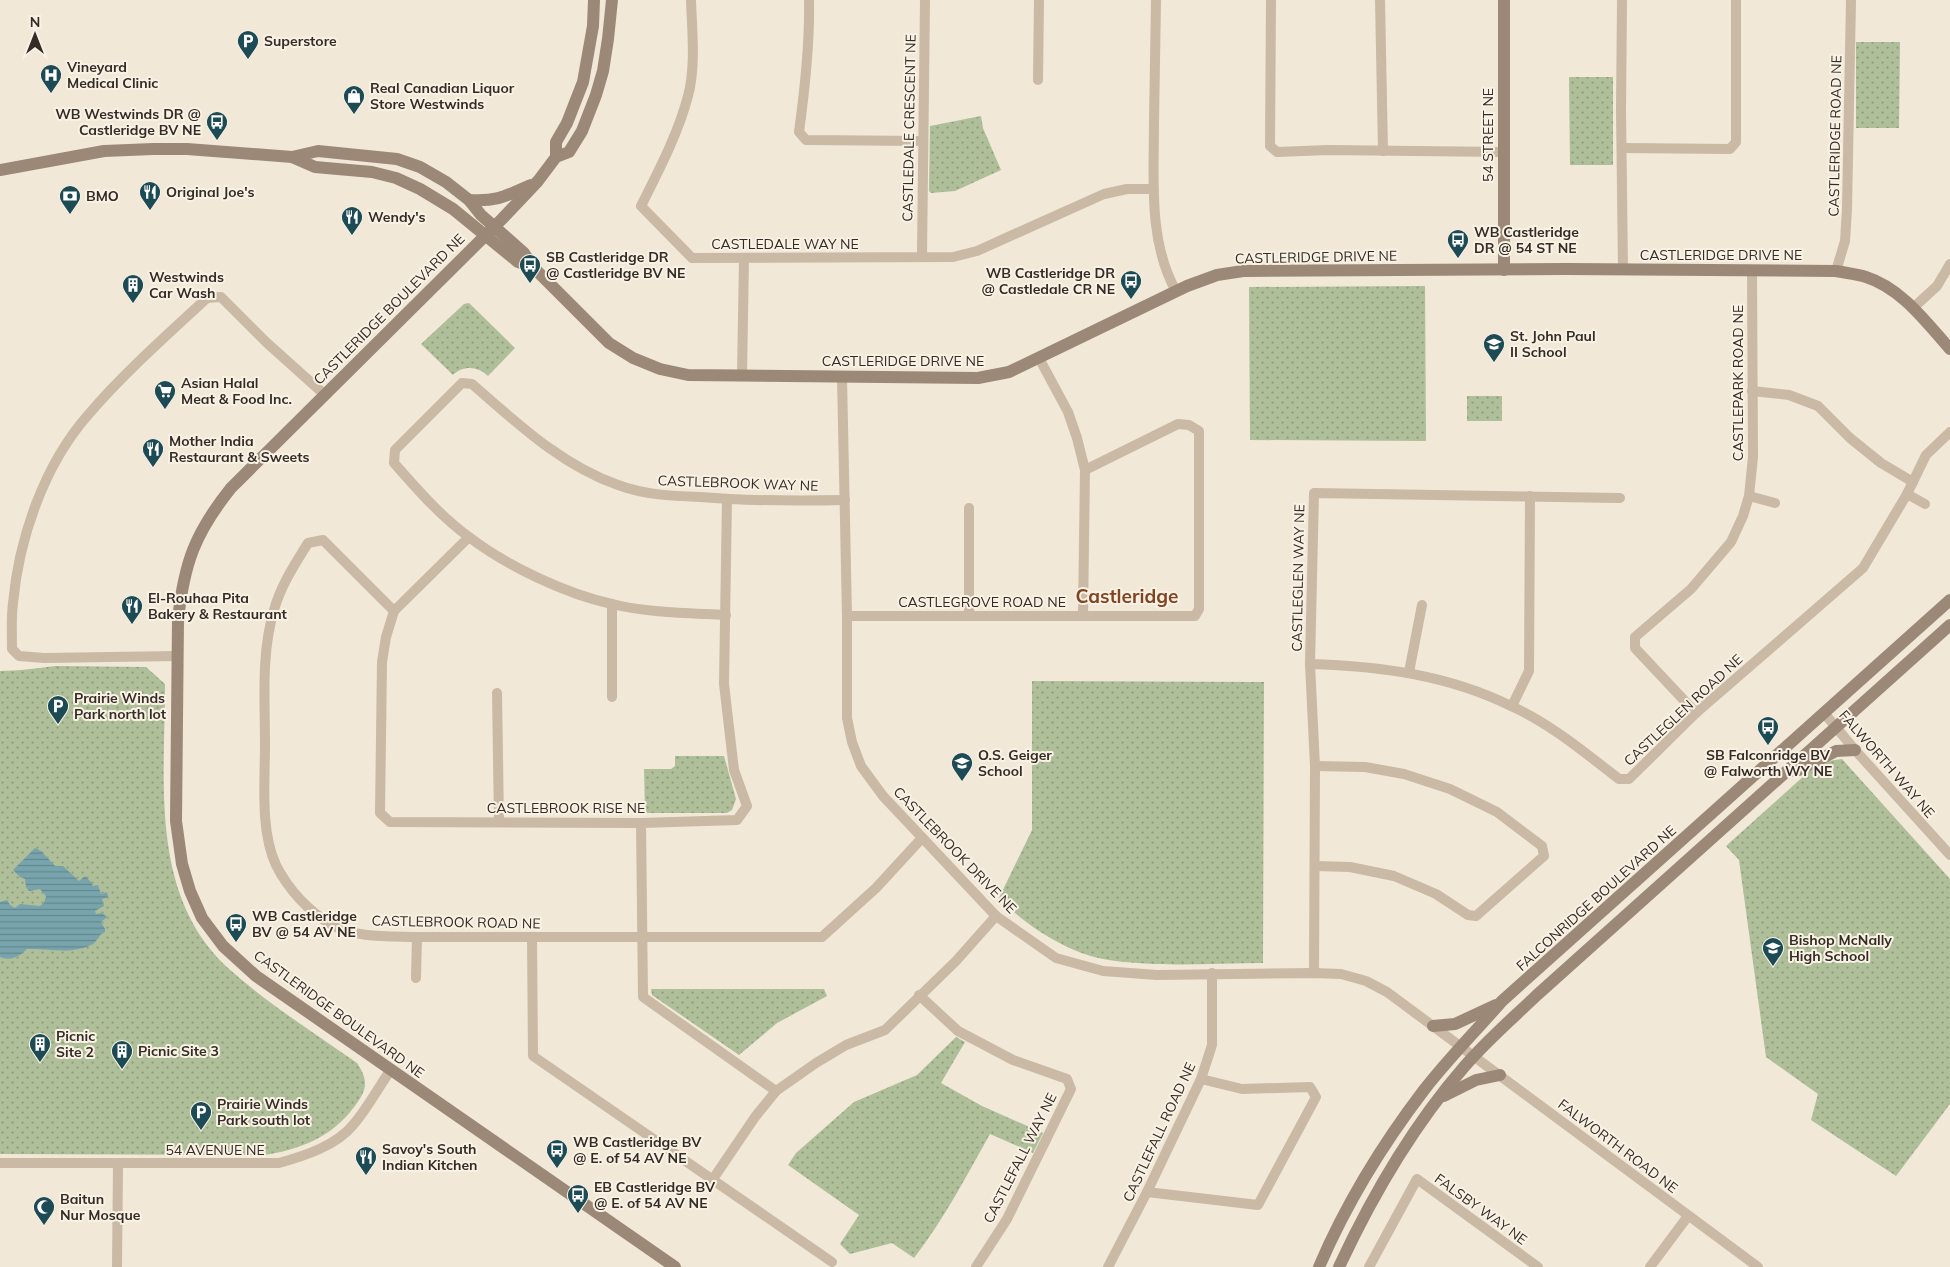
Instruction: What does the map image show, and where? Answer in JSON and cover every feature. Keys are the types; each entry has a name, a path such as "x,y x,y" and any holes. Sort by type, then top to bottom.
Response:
{"street":[{"name":"CASTLERIDGE BOULEVARD NE","path":"556,158 556,142 567,122 583,82 593,26 594,0"},
{"name":"CASTLERIDGE BOULEVARD NE","path":"612,0 608,39 596,96 582,131 569,152 556,158 538,181 495,226 231,488 204,526 188,560 181,592 178,620 176,821 182,864 190,891 202,918 223,946 256,976 390,1071 676,1267"},
{"name":"CASTLEDALE WAY NE","path":"691,0 692,31 688,95 668,152 641,206 692,258 953,257 977,251 1104,194 1127,189 1152,189"},
{"path":"809,0 810,41 799,132 806,140 922,141"},
{"name":"CASTLEDALE CRESCENT NE","path":"922,257 925,0"},
{"path":"1038,80 1039,0"},
{"path":"1156,0 1152,189 1162,254 1170,280 1176,291"},
{"path":"1271,0 1270,146 1277,152 1503,152"},
{"path":"1380,0 1383,151"},
{"name":"54 STREET NE","path":"1504,0 1504,270"},
{"path":"1622,0 1623,269"},
{"path":"1622,148 1730,150 1736,142 1736,0"},
{"name":"CASTLERIDGE ROAD NE","path":"1836,271 1845,241 1848,209 1851,0"},
{"path":"0,170 104,151 187,149 292,157"},
{"name":"CASTLERIDGE DRIVE NE","path":"292,157 318,151 397,159 426,170 446,182 469,200 481,215 524,253 534,268 609,343 633,358 660,369 688,375 978,378 1009,372 1176,291 1217,275 1244,271 1623,269 1836,271 1866,277 1887,287 1913,308 1950,349"},
{"name":"CASTLERIDGE DRIVE NE","path":"292,157 315,167 372,172 396,178 420,189 453,209 518,262 534,268"},
{"path":"469,200 500,199 538,181"},
{"path":"742,375 744,258"},
{"path":"1913,308 1937,286 1950,264"},
{"name":"CASTLEPARK ROAD NE","path":"1696,714 1634,648 1635,637 1691,589 1731,542 1743,516 1749,496 1753,457 1752,270"},
{"path":"178,656 44,658 19,656 12,649 12,604 25,536 43,487 60,456 86,416 142,357 207,298 221,297 266,342 324,395"},
{"path":"1039,358 1068,412 1085,470 1083,616"},
{"name":"CASTLEBROOK DRIVE NE","path":"842,377 847,718 852,742 861,766 883,796 996,916 1056,958 1103,971 1157,975 1314,972 1341,974 1366,981 1387,992 1461,1047"},
{"name":"CASTLEBROOK WAY NE","path":"726,615 668,612 612,604 536,576 500,558 469,538 425,498 394,462 395,450 462,383 472,384 542,444 573,464 617,485 652,494 727,499 845,500"},
{"path":"1752,391 1789,395 1818,406 1866,451 1914,482"},
{"name":"CASTLEGROVE ROAD NE","path":"847,616 1195,616 1198,609 1199,431 1189,425 1178,424 1085,470"},
{"name":"CASTLEGLEN ROAD NE","path":"1310,664 1359,666 1409,672 1483,694 1512,706 1567,739 1619,779 1629,779 1696,714 1863,568 1914,482 1926,455 1950,432"},
{"name":"CASTLEGLEN WAY NE","path":"1314,972 1314,766 1310,664 1314,493 1530,496"},
{"path":"1907,494 1926,504"},
{"path":"1512,706 1529,671 1530,496 1620,498"},
{"path":"1749,496 1775,503"},
{"name":"CASTLEBROOK RISE NE","path":"469,538 394,611 386,637 382,662 380,813 390,822 737,820 747,806 734,770 728,734 724,684 727,499"},
{"path":"968,616 969,508"},
{"name":"CASTLEBROOK ROAD NE","path":"394,611 322,540 308,543 287,578 274,609 269,634 265,668 265,818 276,863 289,886 305,904 333,926 362,934 417,937 822,937 876,888 922,838"},
{"name":"FALCONRIDGE BOULEVARD NE","path":"1319,1267 1356,1191 1383,1147 1424,1090 1502,1001 1950,600"},
{"path":"612,604 612,697"},
{"path":"1409,672 1422,605"},
{"path":"1339,1267 1372,1200 1418,1126 1474,1056 1537,995 1950,625"},
{"path":"497,694 499,821"},
{"name":"FALWORTH WAY NE","path":"1824,714 1854,750 1950,855"},
{"path":"1787,771 1800,770 1836,751 1854,750"},
{"path":"1314,766 1365,767 1404,774 1450,789 1497,812 1542,846 1544,856 1476,916 1468,916 1436,894 1394,876 1350,867 1315,866"},
{"path":"641,822 643,997 776,1091"},
{"path":"713,1179 776,1091 838,1050 885,1030 956,960 996,916"},
{"path":"416,978 417,937"},
{"path":"532,937 533,1056 832,1262"},
{"name":"CASTLEFALL ROAD NE","path":"1108,1267 1148,1192 1202,1079 1212,1044 1212,973"},
{"name":"CASTLEFALL WAY NE","path":"919,995 958,1031 1013,1060 1067,1079 1071,1089 1006,1219 976,1267"},
{"path":"1433,1026 1455,1024 1502,1001"},
{"name":"FALWORTH ROAD NE","path":"1461,1047 1758,1267"},
{"name":"54 AVENUE NE","path":"0,1163 279,1163 305,1156 326,1146 353,1126 390,1071"},
{"path":"1440,1098 1476,1080 1500,1075"},
{"path":"1148,1192 1258,1205 1316,1097 1310,1087 1242,1089 1202,1079"},
{"path":"117,1267 118,1164"},
{"name":"FALSBY WAY NE","path":"1369,1267 1417,1179 1538,1267"},
{"path":"1650,1267 1688,1216"}],"green space":[{"path":"1856,42 1900,42 1899,128 1856,128"},
{"path":"1569,77 1613,77 1613,165 1570,165"},
{"path":"981,116 983,128 1001,170 955,191 931,193 929,191 930,126"},
{"path":"1425,286 1426,441 1250,440 1249,287"},
{"path":"469,303 515,348 488,376 480,370 470,368 461,370 453,375 421,344 464,304"},
{"path":"1467,396 1502,396 1502,421 1467,421"},
{"path":"56,666 146,667 165,684 164,797 167,835 173,872 185,906 203,939 228,968 275,1006 357,1063 361,1069 365,1080 362,1095 345,1117 326,1134 303,1145 265,1155 0,1154 0,671"},
{"path":"1032,681 1264,682 1263,963 1163,964 1103,959 1075,950 1047,936 1021,918 999,898 1032,830"},
{"path":"675,756 724,756 736,799 732,810 727,813 645,813 644,769 671,769 675,766"},
{"path":"1842,759 1950,879 1950,1104 1896,1176 1811,1120 1818,1094 1766,1057 1739,860 1726,846 1815,766 1828,761"},
{"path":"651,989 824,989 827,996 777,1023 739,1055 652,995"},
{"path":"956,1037 965,1042 941,1083 982,1106 1043,1133 1033,1153 990,1134 945,1213 914,1258 892,1243 850,1254 840,1244 859,1215 788,1165 796,1153 854,1102 917,1075"}],"water":[{"path":"35,848 41,851 55,866 63,866 79,881 85,876 93,886 98,885 101,894 107,892 108,897 102,899 104,906 95,911 96,914 102,913 107,917 101,922 105,932 93,944 76,950 27,949 15,958 0,957 0,902 7,900 15,908 20,904 40,906 44,903 46,896 40,889 29,891 26,887 25,879 13,870"}],"place":[{"name":"Superstore","path":"248,60"},
{"name":"Vineyard Medical Clinic","path":"51,94"},
{"name":"Real Canadian Liquor Store Westwinds","path":"354,115"},
{"name":"WB Westwinds DR @ Castleridge BV NE","path":"217,141"},
{"name":"Original Joe's","path":"150,211"},
{"name":"BMO","path":"70,215"},
{"name":"Wendy's","path":"352,236"},
{"name":"WB Castleridge DR @ 54 ST NE","path":"1458,259"},
{"name":"SB Castleridge DR @ Castleridge BV NE","path":"530,284"},
{"name":"WB Castleridge DR @ Castledale CR NE","path":"1131,300"},
{"name":"Westwinds Car Wash","path":"133,304"},
{"name":"St. John Paul II School","path":"1494,363"},
{"name":"Asian Halal Meat & Food Inc.","path":"165,410"},
{"name":"Mother India Restaurant & Sweets","path":"153,468"},
{"name":"El-Rouhaa Pita Bakery & Restaurant","path":"132,625"},
{"name":"Prairie Winds Park north lot","path":"58,725"},
{"name":"SB Falconridge BV @ Falworth WY NE","path":"1768,746"},
{"name":"O.S. Geiger School","path":"962,782"},
{"name":"WB Castleridge BV @ 54 AV NE","path":"236,943"},
{"name":"Bishop McNally High School","path":"1773,967"},
{"name":"Picnic Site 2","path":"40,1063"},
{"name":"Picnic Site 3","path":"122,1070"},
{"name":"Prairie Winds Park south lot","path":"201,1131"},
{"name":"WB Castleridge BV @ E. of 54 AV NE","path":"557,1169"},
{"name":"Savoy's South Indian Kitchen","path":"366,1176"},
{"name":"EB Castleridge BV @ E. of 54 AV NE","path":"578,1214"},
{"name":"Baitun Nur Mosque","path":"44,1226"}],"district":[{"name":"Castleridge","path":"1127,596"}]}
